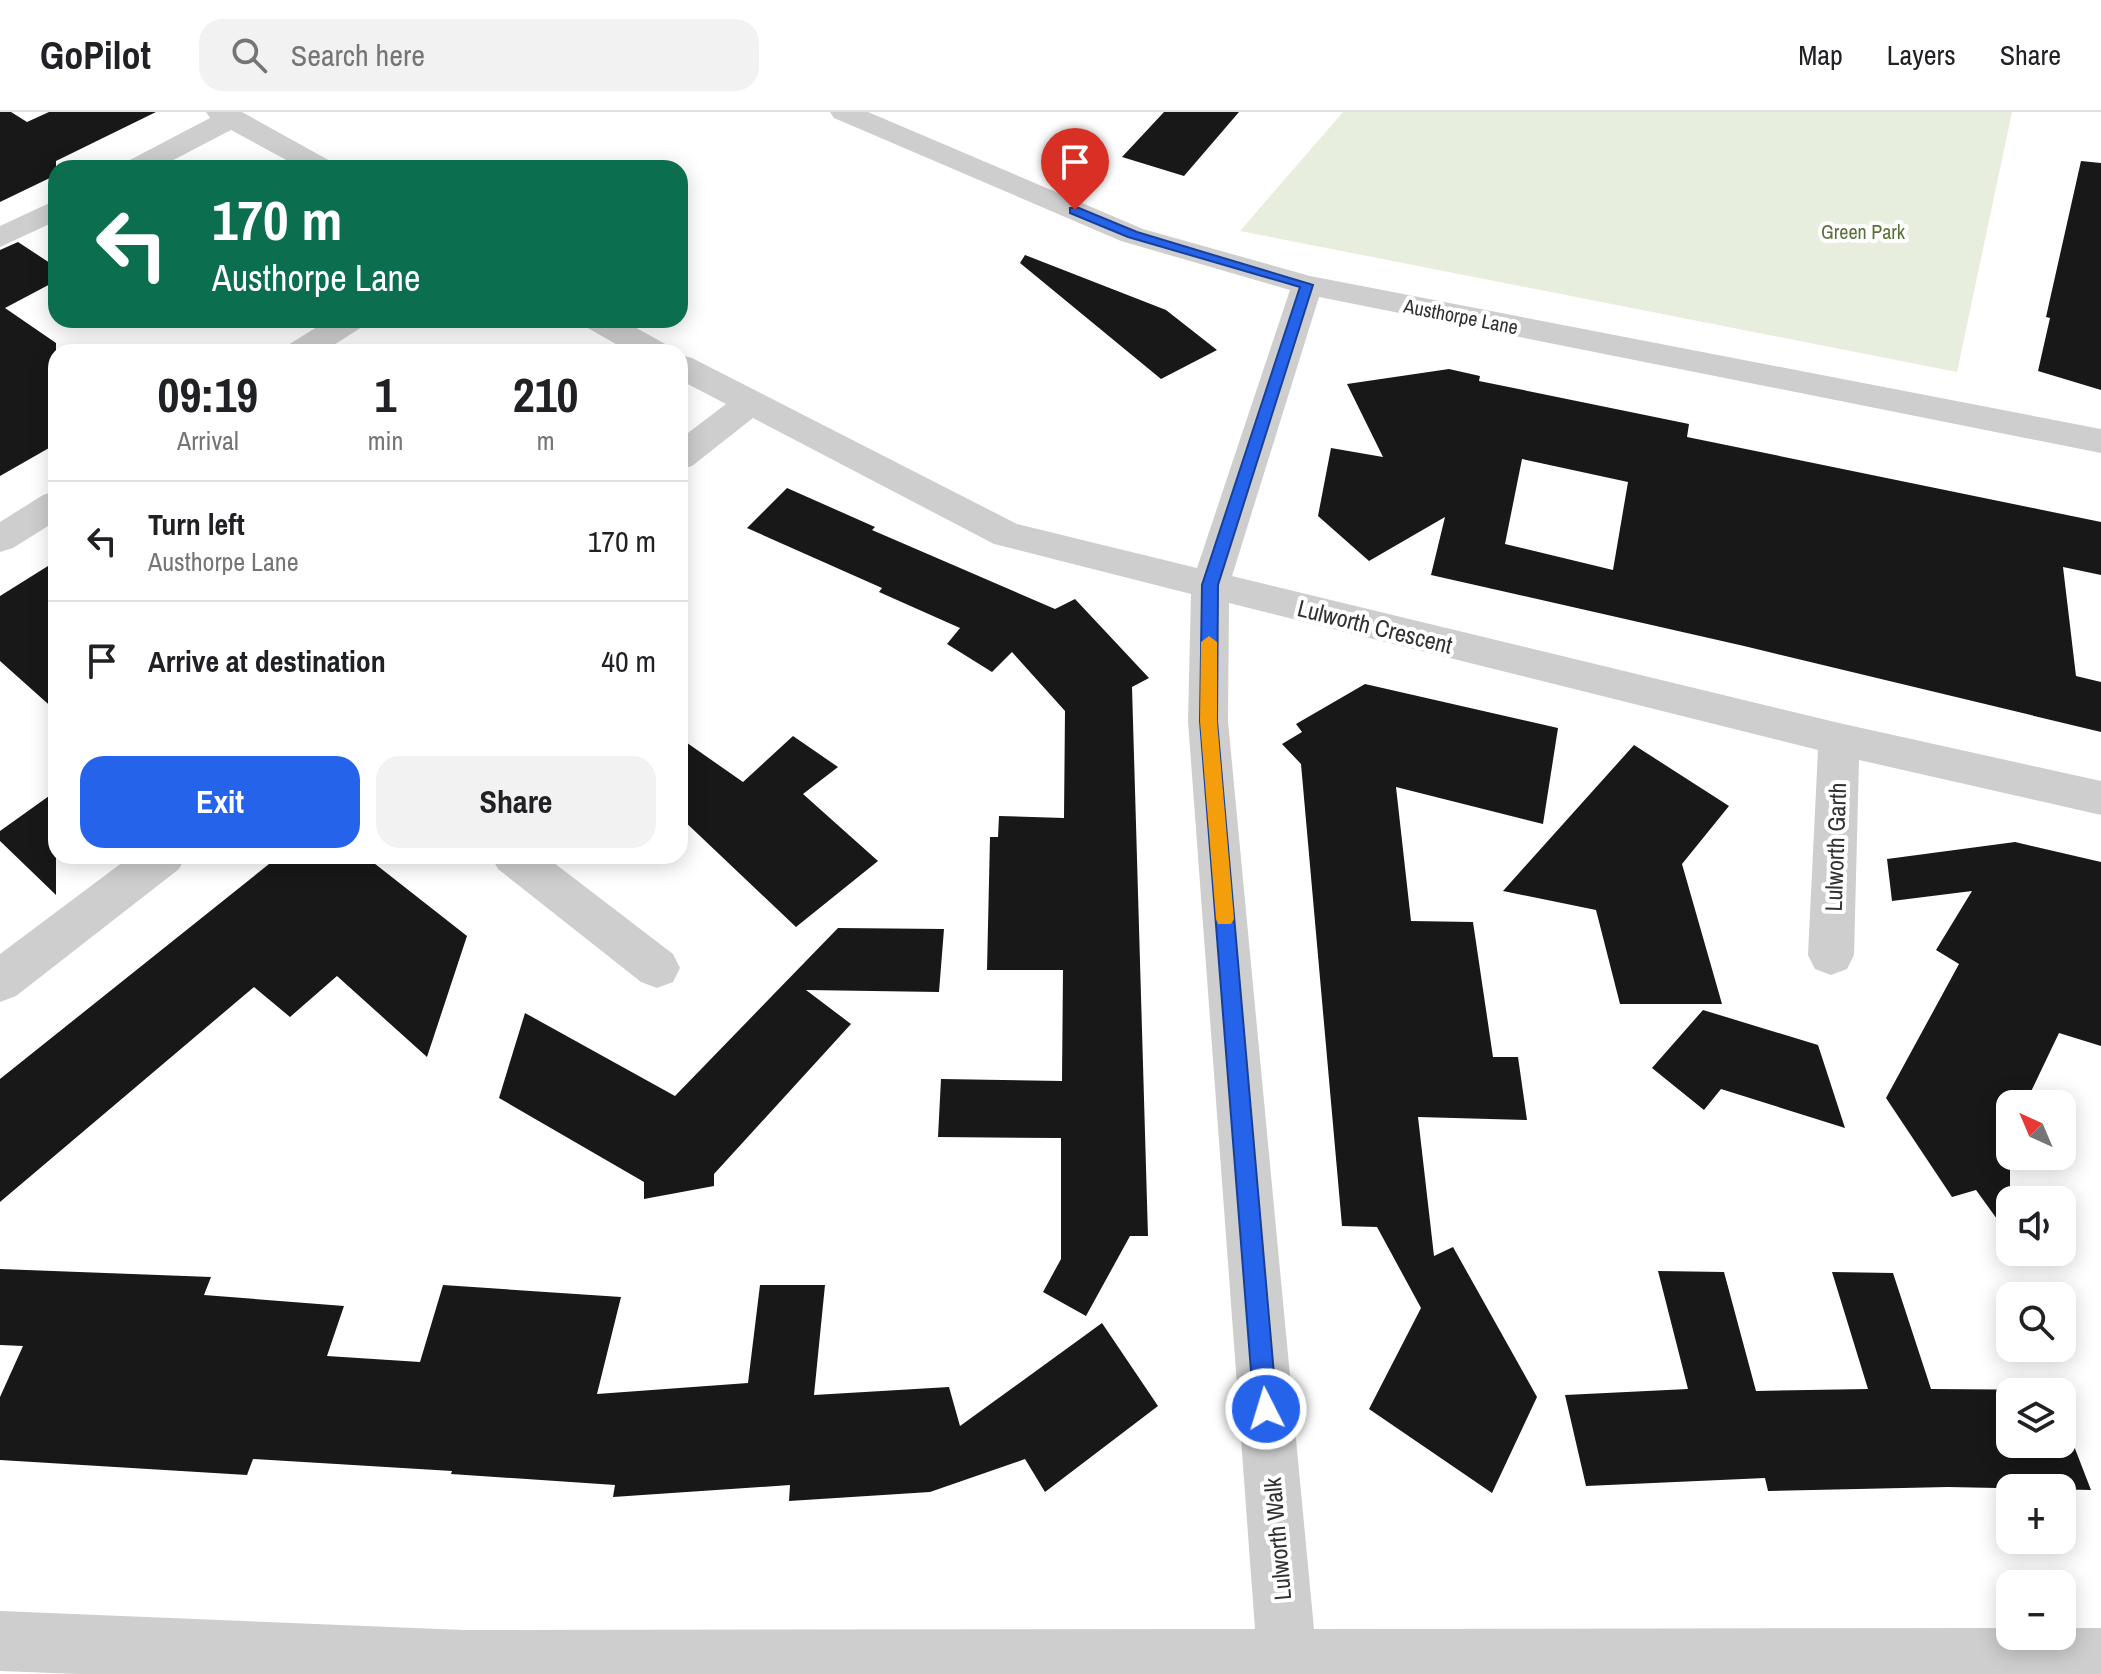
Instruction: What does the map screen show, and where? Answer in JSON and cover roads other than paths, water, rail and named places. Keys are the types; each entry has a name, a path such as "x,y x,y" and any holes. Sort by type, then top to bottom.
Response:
{"street":[{"name":"Austhorpe Lane","path":"844,112 1132,235 1307,285 2101,441"},
{"path":"150,160 226,115 308,160"},
{"path":"0,238 48,213"},
{"name":"Lulworth Walk","path":"1287,1659 1208,721 1210,585 1307,285"},
{"path":"313,344 338,328"},
{"path":"612,328 640,344"},
{"name":"Lulworth Crescent","path":"688,370 1007,535 1839,739 2101,798"},
{"path":"688,451 749,404"},
{"path":"0,539 48,509"},
{"name":"Lulworth Garth","path":"1831,955 1839,739"},
{"path":"0,981 154,864"},
{"path":"523,864 657,968"},
{"path":"0,1641 462,1667 1287,1659 2101,1658"}],"park label":[{"name":"Green Park","path":"1863,231"}]}
